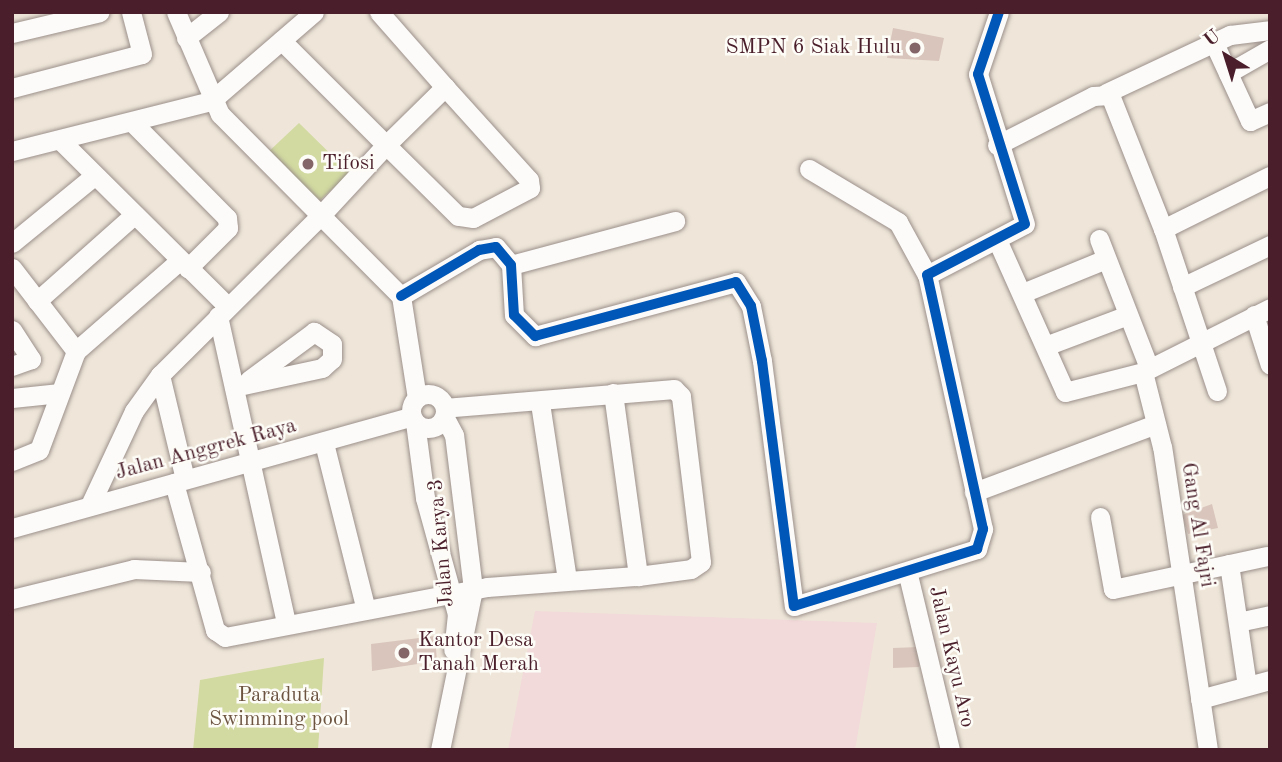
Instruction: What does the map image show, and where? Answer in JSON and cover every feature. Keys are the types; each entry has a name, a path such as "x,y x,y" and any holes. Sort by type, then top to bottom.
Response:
{"street":[{"path":"12,33 100,12"},
{"path":"12,88 142,54 131,12"},
{"path":"176,12 211,101 401,296 479,250 496,247 511,265 514,315 536,336 725,284 745,289 762,361 792,603 799,609 908,575 982,544 974,492 927,275 898,222 809,169"},
{"path":"186,38 219,12"},
{"path":"12,151 135,125 211,101 314,12"},
{"path":"281,40 463,219 528,192 529,180 379,12"},
{"path":"927,275 1019,231 1026,219 997,145 978,74 999,12"},
{"path":"997,145 1214,43 1270,30"},
{"path":"1214,43 1250,121 1270,112"},
{"path":"1228,73 1270,49"},
{"path":"90,505 134,411 160,375 445,87"},
{"path":"1106,93 1127,126 1217,391"},
{"path":"12,461 39,450 76,351 228,228 227,218 135,125"},
{"path":"60,140 183,265 222,311 242,383 250,463 286,623"},
{"path":"12,243 94,176"},
{"path":"1163,229 1270,176"},
{"path":"37,301 134,215"},
{"path":"511,265 675,221"},
{"name":"Gang Al Fajri","path":"1099,239 1146,370 1208,750"},
{"path":"998,242 1025,292 1069,394 1146,370 1262,312 1270,365"},
{"path":"1182,287 1270,245"},
{"path":"1025,292 1106,258"},
{"path":"12,268 76,351"},
{"name":"Jalan Karya 3","path":"401,296 417,375 428,409 454,435 473,589 440,750"},
{"path":"1048,345 1128,315"},
{"path":"12,330 31,357 12,366"},
{"path":"160,375 201,572 221,636 365,606 473,589 638,576 613,393"},
{"name":"Jalan Anggrek Raya","path":"12,528 324,443 428,409 540,403 613,393 674,389 681,396 702,551 691,569 638,576"},
{"path":"12,398 60,393"},
{"path":"540,403 567,580"},
{"name":"Jalan Karya 3","path":"428,409 415,448 449,594 457,614 456,664 428,750"},
{"path":"974,492 1156,424"},
{"path":"324,443 365,606"},
{"path":"1100,517 1113,589 1267,556"},
{"path":"1229,565 1247,686"},
{"path":"12,599 134,569 201,572"},
{"name":"Jalan Kayu Aro","path":"908,575 950,750"},
{"path":"1238,622 1270,615"},
{"path":"1200,699 1270,680"}],"shaded area":[{"path":"535,611 877,623 855,750 508,750"}],"green space":[{"name":"Tifosi","path":"299,123 350,173 317,203 265,155"},
{"name":"Paraduta Swimming pool","path":"324,658 318,750 193,750 200,680"}],"building":[{"name":"SMPN 6 Siak Hulu","path":"893,28 944,38 939,61 887,58"},
{"path":"1212,504 1218,528 1188,534 1182,515"},
{"name":"Kantor Desa Tanah Merah","path":"435,636 437,661 372,671 371,644"},
{"path":"919,647 919,667 893,668 893,648"}],"cycle path":[{"path":"401,296 479,250 496,247 511,265 514,315 535,336 736,282 751,306 762,361 794,606 977,549 983,529 927,275 1025,224 978,74 999,12"}],"place":[{"name":"SMPN 6 Siak Hulu","path":"915,48"},
{"name":"Tifosi","path":"308,164"},
{"name":"Kantor Desa Tanah Merah","path":"404,653"}]}
